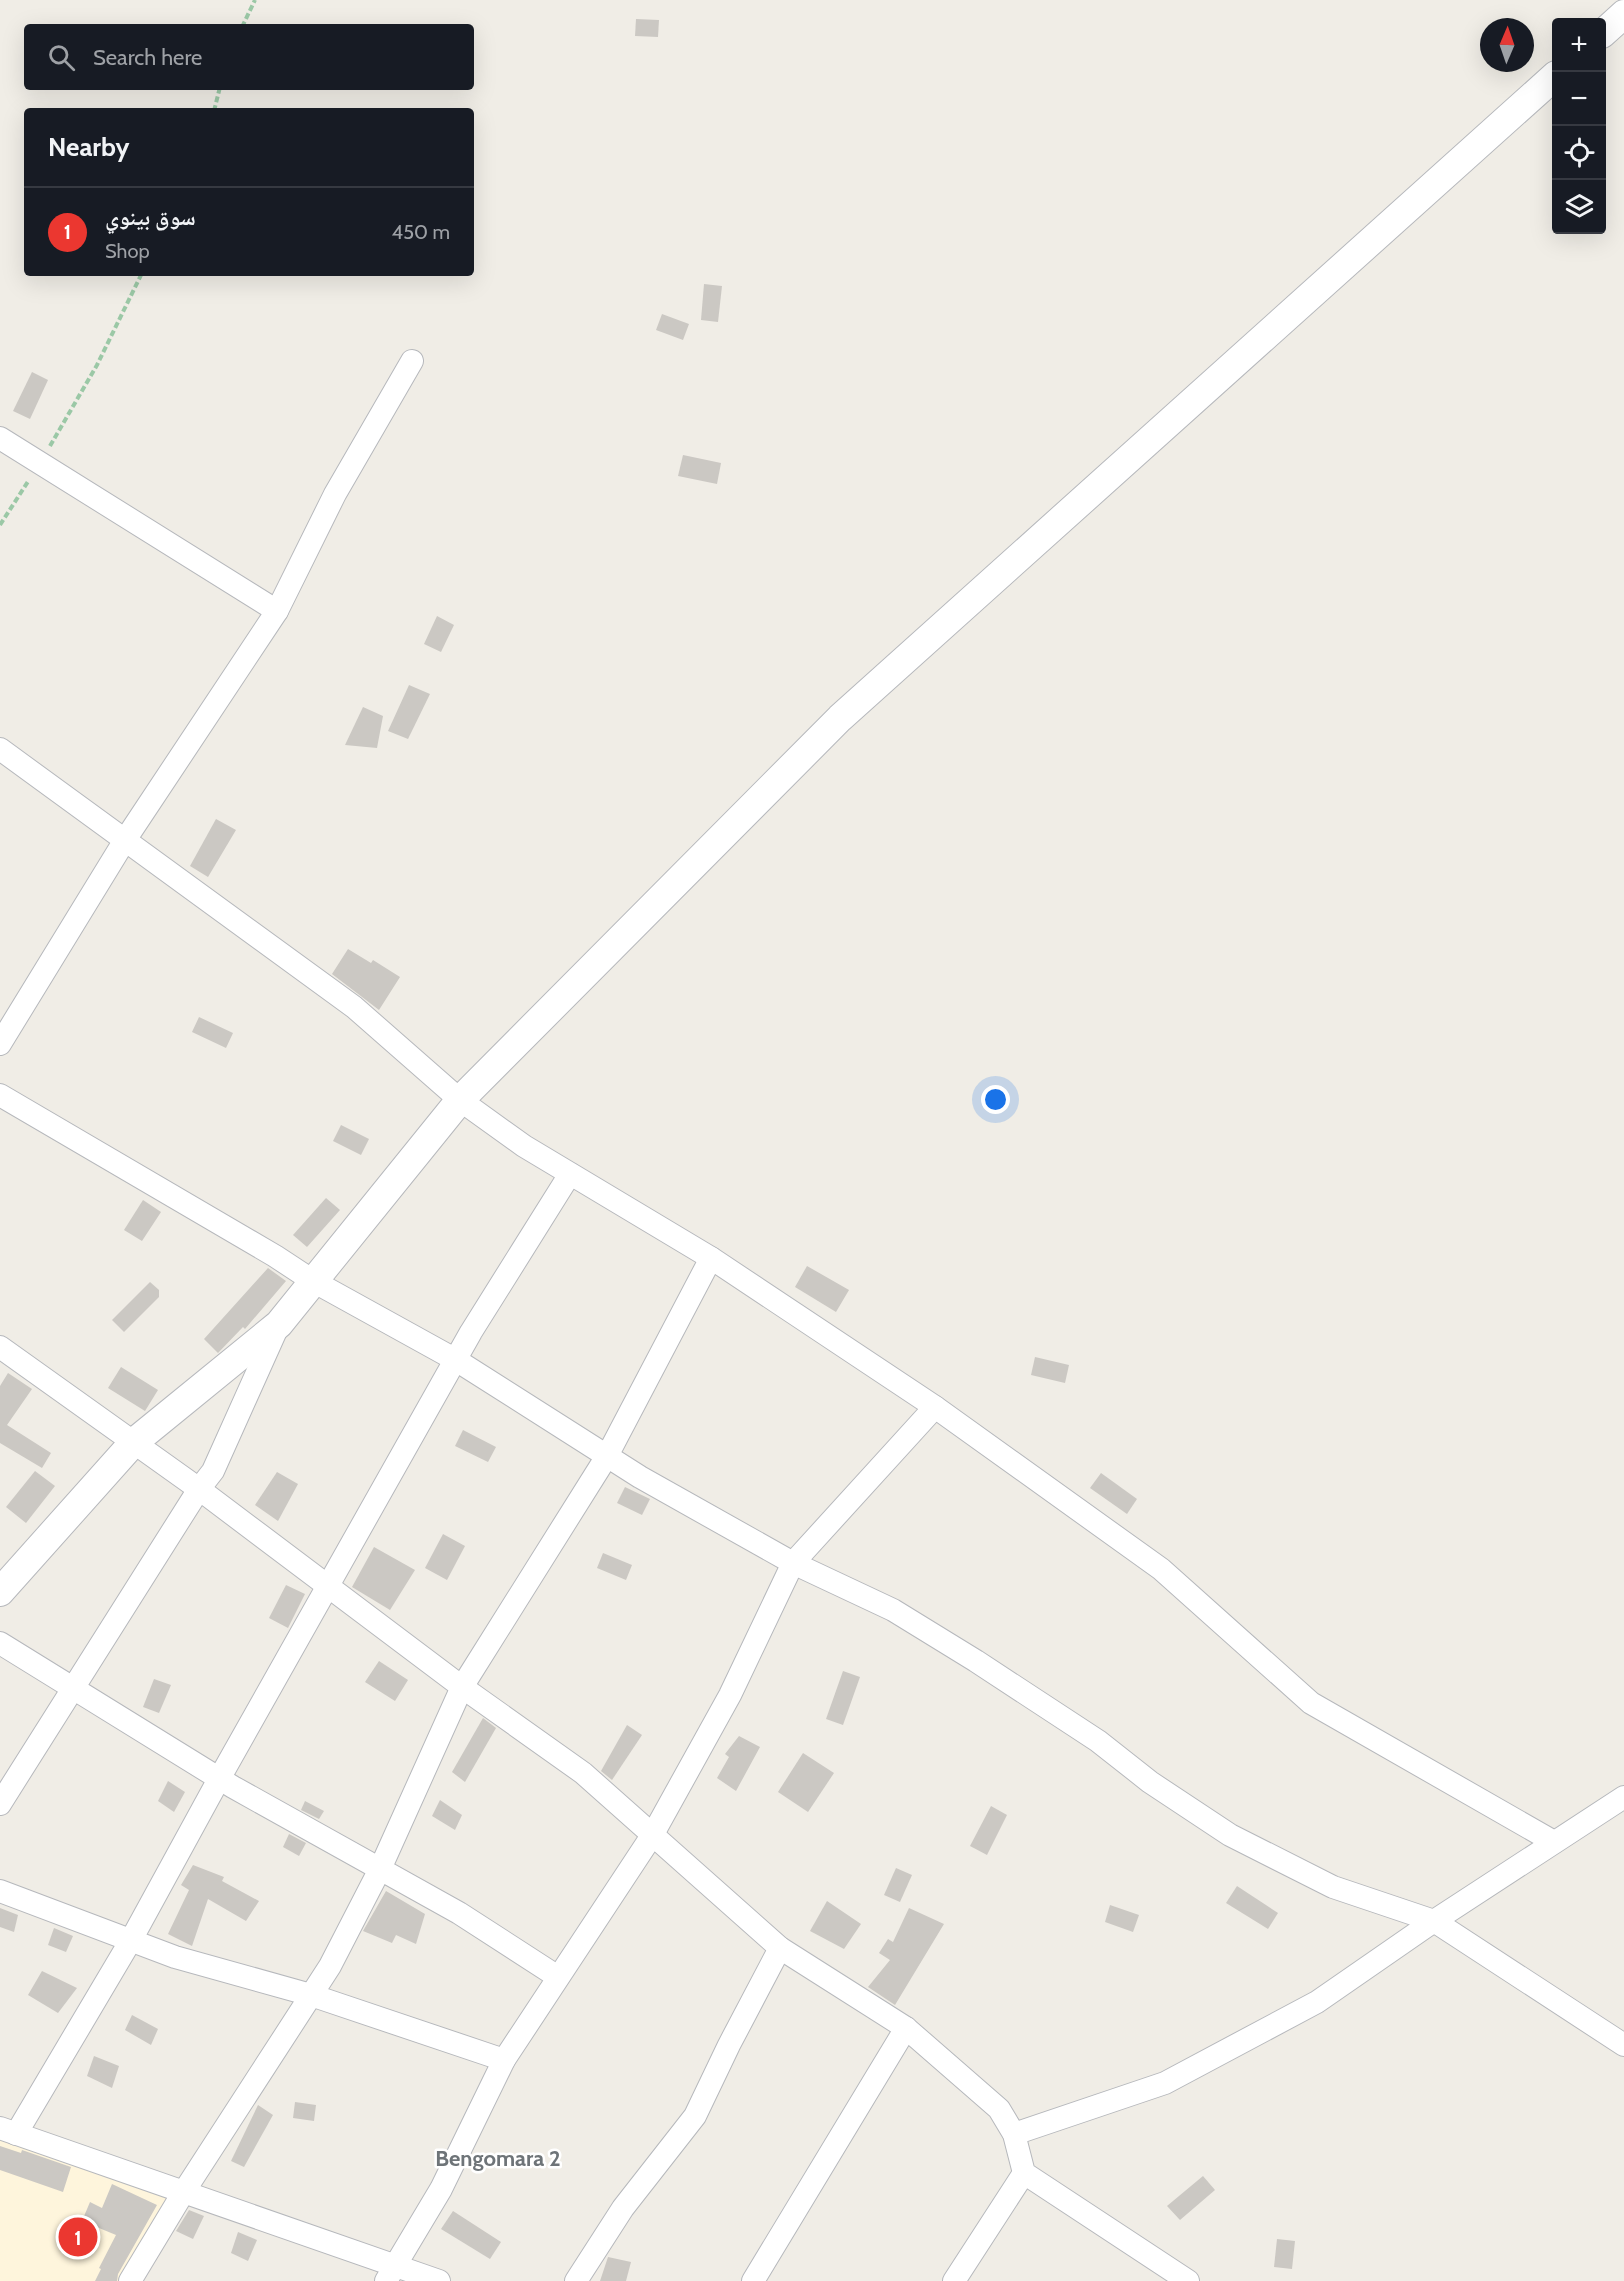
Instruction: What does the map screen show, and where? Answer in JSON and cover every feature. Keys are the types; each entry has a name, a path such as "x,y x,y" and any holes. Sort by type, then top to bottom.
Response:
{"street":[{"path":"1606,30 1624,14"},
{"path":"0,1592 133,1443 279,1324 459,1100 840,718 1552,79"},
{"path":"0,1044 125,840 277,611 335,494 412,361"},
{"path":"0,438 277,611"},
{"path":"0,749 354,1007 459,1100 524,1146 711,1258 935,1407 1161,1569 1311,1703 1554,1842"},
{"path":"0,1095 275,1256 313,1281 456,1360 640,1477 793,1563 893,1610 976,1661 1098,1742 1150,1782 1230,1835 1333,1887 1434,1921 1624,2045"},
{"path":"439,2281 390,2273 183,2193 8,2131 131,1940 219,1779 456,1360 570,1174"},
{"path":"130,2281 183,2193 330,1966 380,1869 462,1687 608,1456 711,1258"},
{"path":"0,1804 199,1489 213,1471 279,1324"},
{"path":"0,1347 199,1489 462,1687 583,1773 780,1948 906,2028 999,2109 1014,2134 1024,2173 1188,2281"},
{"path":"390,2273 441,2189 504,2060 653,1834 730,1695 793,1563 935,1407"},
{"path":"0,1643 219,1779 459,1913 558,1977"},
{"path":"1014,2134 1165,2083 1317,2002 1434,1921 1624,1797"},
{"path":"0,1891 175,1957 311,1995 504,2060"},
{"path":"576,2281 623,2208 695,2116 780,1948"},
{"path":"753,2281 906,2028"},
{"path":"954,2281 1024,2173"}],"path":[{"path":"243,24 255,0"},
{"path":"215,108 219,90"},
{"path":"0,525 40,463 97,365 141,276"}],"shaded area":[{"path":"0,2128 183,2193 130,2281 0,2281"}],"building":[{"path":"636,19 659,20 658,37 635,36"},
{"path":"704,284 722,286 718,322 701,320"},
{"path":"662,314 689,324 683,340 656,330"},
{"path":"32,372 48,380 30,419 13,411"},
{"path":"683,455 721,463 717,484 678,476"},
{"path":"437,616 454,625 441,652 424,644"},
{"path":"409,685 430,694 408,739 388,731"},
{"path":"363,707 383,716 377,748 345,745"},
{"path":"216,819 236,830 208,877 190,866"},
{"path":"348,949 371,963 373,960 400,977 379,1010 332,974"},
{"path":"199,1017 233,1033 226,1048 192,1032"},
{"path":"341,1125 369,1139 361,1155 333,1141"},
{"path":"326,1198 340,1210 307,1247 293,1235"},
{"path":"143,1200 161,1212 142,1241 124,1230"},
{"path":"807,1266 849,1290 836,1312 795,1287"},
{"path":"268,1268 286,1281 245,1329 243,1327 218,1353 204,1339"},
{"path":"150,1282 159,1290 159,1297 124,1332 112,1320"},
{"path":"1035,1357 1069,1365 1065,1383 1031,1375"},
{"path":"121,1367 158,1390 145,1411 108,1388"},
{"path":"8,1373 32,1389 7,1425 51,1453 42,1468 0,1443 0,1386"},
{"path":"463,1430 496,1447 488,1462 455,1446"},
{"path":"35,1471 55,1486 26,1523 6,1507"},
{"path":"277,1472 298,1484 278,1521 255,1505"},
{"path":"1101,1473 1137,1499 1127,1514 1090,1488"},
{"path":"625,1487 650,1499 642,1515 617,1503"},
{"path":"443,1534 465,1546 447,1580 425,1568"},
{"path":"374,1547 415,1570 390,1610 352,1587"},
{"path":"603,1553 632,1565 626,1580 597,1568"},
{"path":"286,1585 305,1594 288,1628 269,1618"},
{"path":"379,1661 408,1680 395,1701 365,1682"},
{"path":"843,1671 860,1677 843,1725 826,1719"},
{"path":"154,1679 171,1685 159,1713 143,1707"},
{"path":"483,1718 496,1728 465,1782 452,1772"},
{"path":"627,1725 642,1735 612,1780 601,1771"},
{"path":"739,1736 760,1747 736,1791 717,1778 729,1757 725,1754"},
{"path":"803,1753 834,1773 808,1812 778,1792"},
{"path":"168,1781 185,1792 174,1812 158,1801"},
{"path":"440,1800 462,1815 455,1830 432,1816"},
{"path":"305,1801 324,1811 319,1819 301,1810"},
{"path":"991,1806 1007,1815 987,1855 970,1846"},
{"path":"289,1834 306,1843 299,1856 283,1847"},
{"path":"193,1865 224,1877 222,1881 259,1901 246,1921 208,1899 192,1946 168,1934 189,1890 181,1885"},
{"path":"896,1868 912,1875 900,1902 884,1895"},
{"path":"1237,1886 1278,1913 1268,1929 1226,1903"},
{"path":"386,1891 425,1914 416,1944 396,1935 392,1943 363,1931"},
{"path":"827,1901 861,1924 844,1949 810,1931"},
{"path":"1110,1905 1139,1915 1133,1932 1105,1922"},
{"path":"0,1908 18,1915 14,1932 0,1927"},
{"path":"909,1908 944,1924 895,2005 868,1987 890,1960 879,1953 888,1939 893,1942"},
{"path":"54,1928 73,1936 66,1952 48,1945"},
{"path":"42,1971 77,1988 58,2013 28,1995"},
{"path":"132,2015 158,2029 151,2045 125,2030"},
{"path":"94,2056 119,2066 112,2088 87,2076"},
{"path":"295,2102 316,2105 314,2121 293,2118"},
{"path":"258,2105 273,2115 244,2167 231,2161"},
{"path":"0,2146 21,2153 22,2150 71,2167 63,2192 0,2170"},
{"path":"1203,2176 1215,2190 1180,2220 1167,2206"},
{"path":"112,2184 157,2205 118,2274 117,2281 95,2281 116,2235 82,2221 90,2202 102,2208"},
{"path":"189,2210 204,2216 193,2239 176,2231"},
{"path":"453,2211 501,2242 490,2259 441,2229"},
{"path":"238,2232 257,2240 248,2261 231,2253"},
{"path":"1277,2239 1295,2241 1292,2269 1274,2267"},
{"path":"608,2257 631,2262 626,2281 600,2281"}],"place":[{"name":"سوق بينوي","path":"78,2237"}],"district":[{"name":"Bengomara 2","path":"498,2158"}]}
